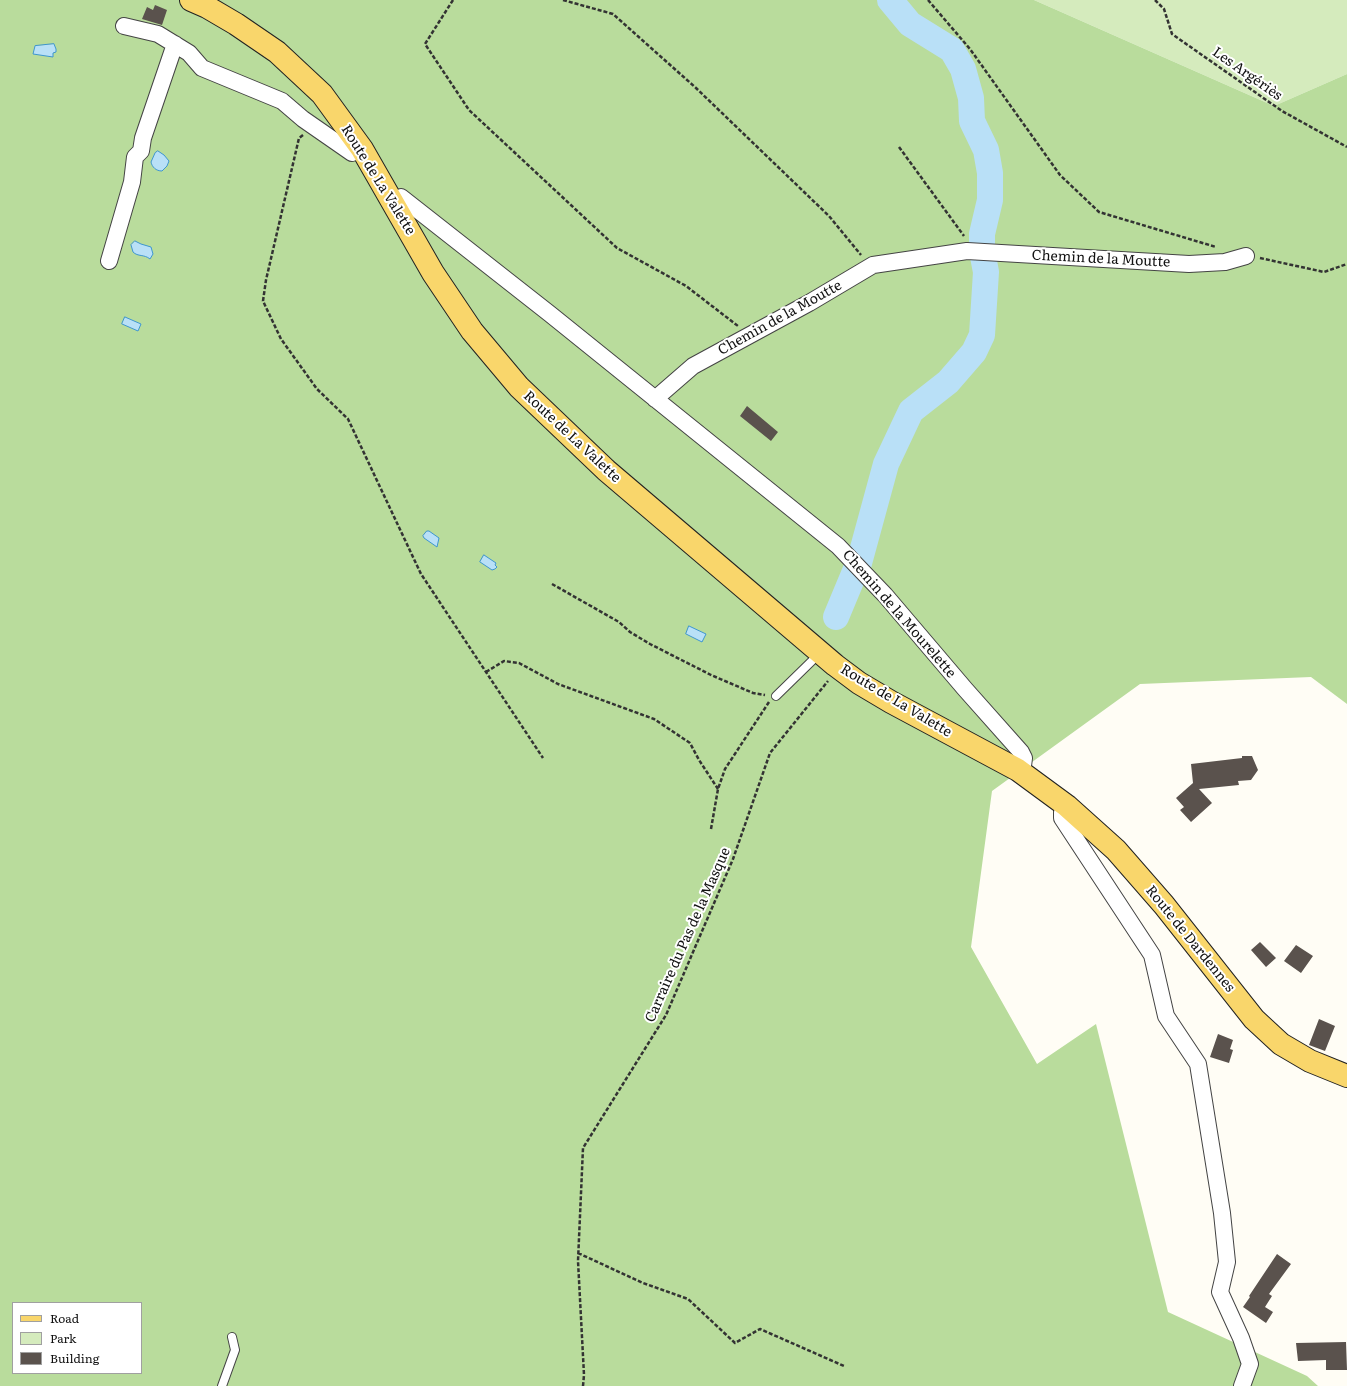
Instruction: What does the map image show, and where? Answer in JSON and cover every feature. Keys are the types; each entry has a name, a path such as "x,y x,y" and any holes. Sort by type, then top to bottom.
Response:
{"main road":[{"name":"Route de La Valette","path":"191,0 207,7 236,24 277,52 322,94 362,149 433,273 472,331 519,387 606,470 828,659 859,683 891,702 1018,770 1041,788"},
{"name":"Route de Dardennes","path":"1041,788 1067,806 1116,850 1164,905 1254,1018 1280,1044 1310,1061 1347,1076"}],"street":[{"path":"124,26 158,34 189,53 202,68 282,101 303,119 352,153 362,149"},
{"path":"109,261 132,182 135,157 141,151 143,138 175,44"},
{"path":"392,201 401,197 655,398"},
{"name":"Chemin de la Moutte","path":"655,398 694,366 809,303 873,265 967,251 1189,264 1225,262 1246,256"},
{"name":"Chemin de la Mourelette","path":"655,398 838,546 885,595 1020,752 1024,758 1023,766 1018,770"},
{"path":"1067,806 1062,812 1062,818 1152,955 1166,1016 1198,1064 1222,1213 1227,1262 1220,1292 1241,1338 1250,1364 1242,1386"}],"lane":[{"path":"776,696 828,659"},
{"path":"222,1386 235,1350 232,1337"}],"path":[{"path":"453,0 425,44 469,110 617,248 686,286 750,335"},
{"path":"563,0 613,14 696,88 829,216 862,256 859,273"},
{"path":"928,0 970,49 1060,175 1099,212 1217,247"},
{"path":"933,6 934,0"},
{"name":"Les Argériès","path":"1155,0 1164,9 1172,34 1282,111 1347,147"},
{"path":"315,127 299,138 266,280 263,301 281,339 317,389 348,419 421,574 543,758"},
{"path":"899,147 931,193 975,251"},
{"path":"1246,256 1324,272 1347,264"},
{"path":"552,584 619,622 630,632 650,644 711,675 754,693 776,696"},
{"name":"Carraire du Pas de la Masque","path":"584,1386 578,1253 583,1148 666,1015 733,859 770,753 828,682 828,659"},
{"path":"486,672 504,661 519,663 558,684 654,719 690,743 718,789"},
{"path":"711,829 718,789 725,769 767,704 776,696"},
{"path":"578,1253 643,1283 688,1299 734,1343 760,1329 844,1366"}],"green space":[{"path":"0,0 1034,0 1274,106 1347,74 1347,704 1311,677 1140,684 992,791 971,947 1037,1064 1096,1024 1168,1312 1307,1376 1318,1386 0,1386"},
{"path":"1034,0 1347,0 1347,74 1274,106"}],"water":[{"path":"54,44 56,52 53,53 53,57 33,54 35,46"},
{"path":"158,151 169,161 167,166 162,171 152,166 151,162 155,153"},
{"path":"135,241 151,247 153,254 150,259 146,256 133,252 131,245"},
{"path":"125,317 141,324 138,331 122,324"},
{"path":"427,531 439,538 437,547 424,538 423,536"},
{"path":"484,555 496,563 495,565 497,567 495,569 492,570 480,562"},
{"path":"689,626 706,634 702,642 686,634"}],"building":[{"path":"155,5 167,10 162,25 142,19 147,7 153,10"},
{"path":"747,406 778,432 771,441 740,416"},
{"path":"1242,756 1252,756 1258,770 1251,780 1238,781 1239,785 1199,789 1212,803 1191,822 1180,810 1184,807 1176,798 1193,783 1191,764 1242,758"},
{"path":"1260,942 1276,958 1266,967 1251,950"},
{"path":"1296,945 1313,956 1301,973 1284,961"},
{"path":"1319,1019 1335,1026 1325,1051 1309,1045"},
{"path":"1218,1034 1233,1040 1230,1049 1233,1050 1229,1063 1210,1057"},
{"path":"1277,1254 1291,1264 1269,1294 1272,1296 1265,1307 1273,1312 1266,1323 1243,1307"},
{"path":"1346,1342 1347,1370 1326,1370 1326,1360 1298,1361 1296,1343"}],"waterway":[{"path":"859,563 886,464 911,411 948,382 974,352 982,335 986,272 982,251 982,234 990,200 990,173 986,150 972,121 971,98 963,69 952,50 910,24 890,0"},
{"path":"836,617 856,569"}]}
